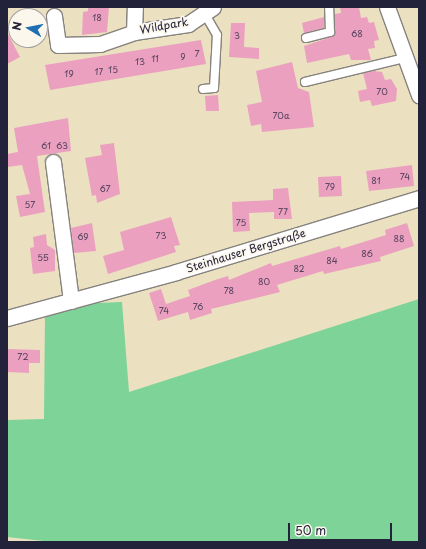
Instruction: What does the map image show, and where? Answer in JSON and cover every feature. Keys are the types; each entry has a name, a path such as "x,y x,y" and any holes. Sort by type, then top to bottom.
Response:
{"street":[{"name":"Wildpark","path":"134,32 135,7"},
{"path":"387,7 404,58 419,95"},
{"name":"Wildpark","path":"54,16 58,46 100,44 134,32 188,24 209,11"},
{"path":"52,162 71,301"},
{"name":"Steinhauser Bergstraße","path":"7,318 71,301 419,198"}],"lane":[{"path":"306,38 330,32 329,7"},
{"path":"203,89 214,88 217,35 209,11"},
{"path":"305,82 404,58"}],"green space":[{"path":"419,299 419,542 53,542 7,537 7,420 44,419 45,311 72,304 122,302 129,392"}],"building":[{"path":"88,7 109,7 107,32 82,35 83,12 88,11"},
{"path":"340,7 359,7 361,18 367,17 369,23 374,22 379,40 374,41 375,48 368,49 371,60 351,60 349,54 307,63 304,46 334,36 335,14 341,13"},
{"path":"324,17 324,28 304,33 302,23"},
{"path":"231,23 245,23 244,47 259,48 259,59 229,57"},
{"path":"7,32 8,48 15,48 20,57 7,64"},
{"path":"201,40 206,64 50,90 45,65"},
{"path":"292,62 298,88 309,92 314,127 262,132 261,124 251,126 247,105 262,102 256,71"},
{"path":"374,71 382,72 385,80 391,79 397,89 396,101 372,106 370,100 360,102 358,91 367,89 363,73"},
{"path":"218,95 219,111 206,111 205,96"},
{"path":"68,118 71,151 37,156 45,212 20,217 16,196 30,194 22,165 7,167 7,154 18,152 14,128"},
{"path":"114,143 120,194 97,203 96,195 92,196 85,158 102,155 100,145"},
{"path":"412,165 414,186 369,191 366,171"},
{"path":"341,176 342,196 319,197 318,177"},
{"path":"288,188 292,219 274,219 274,212 249,213 250,231 233,232 232,202 273,200 273,189"},
{"path":"171,217 180,245 174,246 176,252 108,274 103,256 124,250 120,232"},
{"path":"92,223 96,251 74,253 71,228"},
{"path":"407,223 414,246 380,257 381,261 324,274 323,271 277,285 280,292 211,309 212,313 190,320 188,312 158,321 149,293 161,289 166,304 190,296 188,290 215,280 228,276 229,280 271,263 272,266 340,246 341,249 386,235 385,230"},
{"path":"46,234 47,245 55,250 55,271 33,274 30,248 34,247 33,237"},
{"path":"7,349 40,350 40,363 29,363 29,373 7,372"}]}
